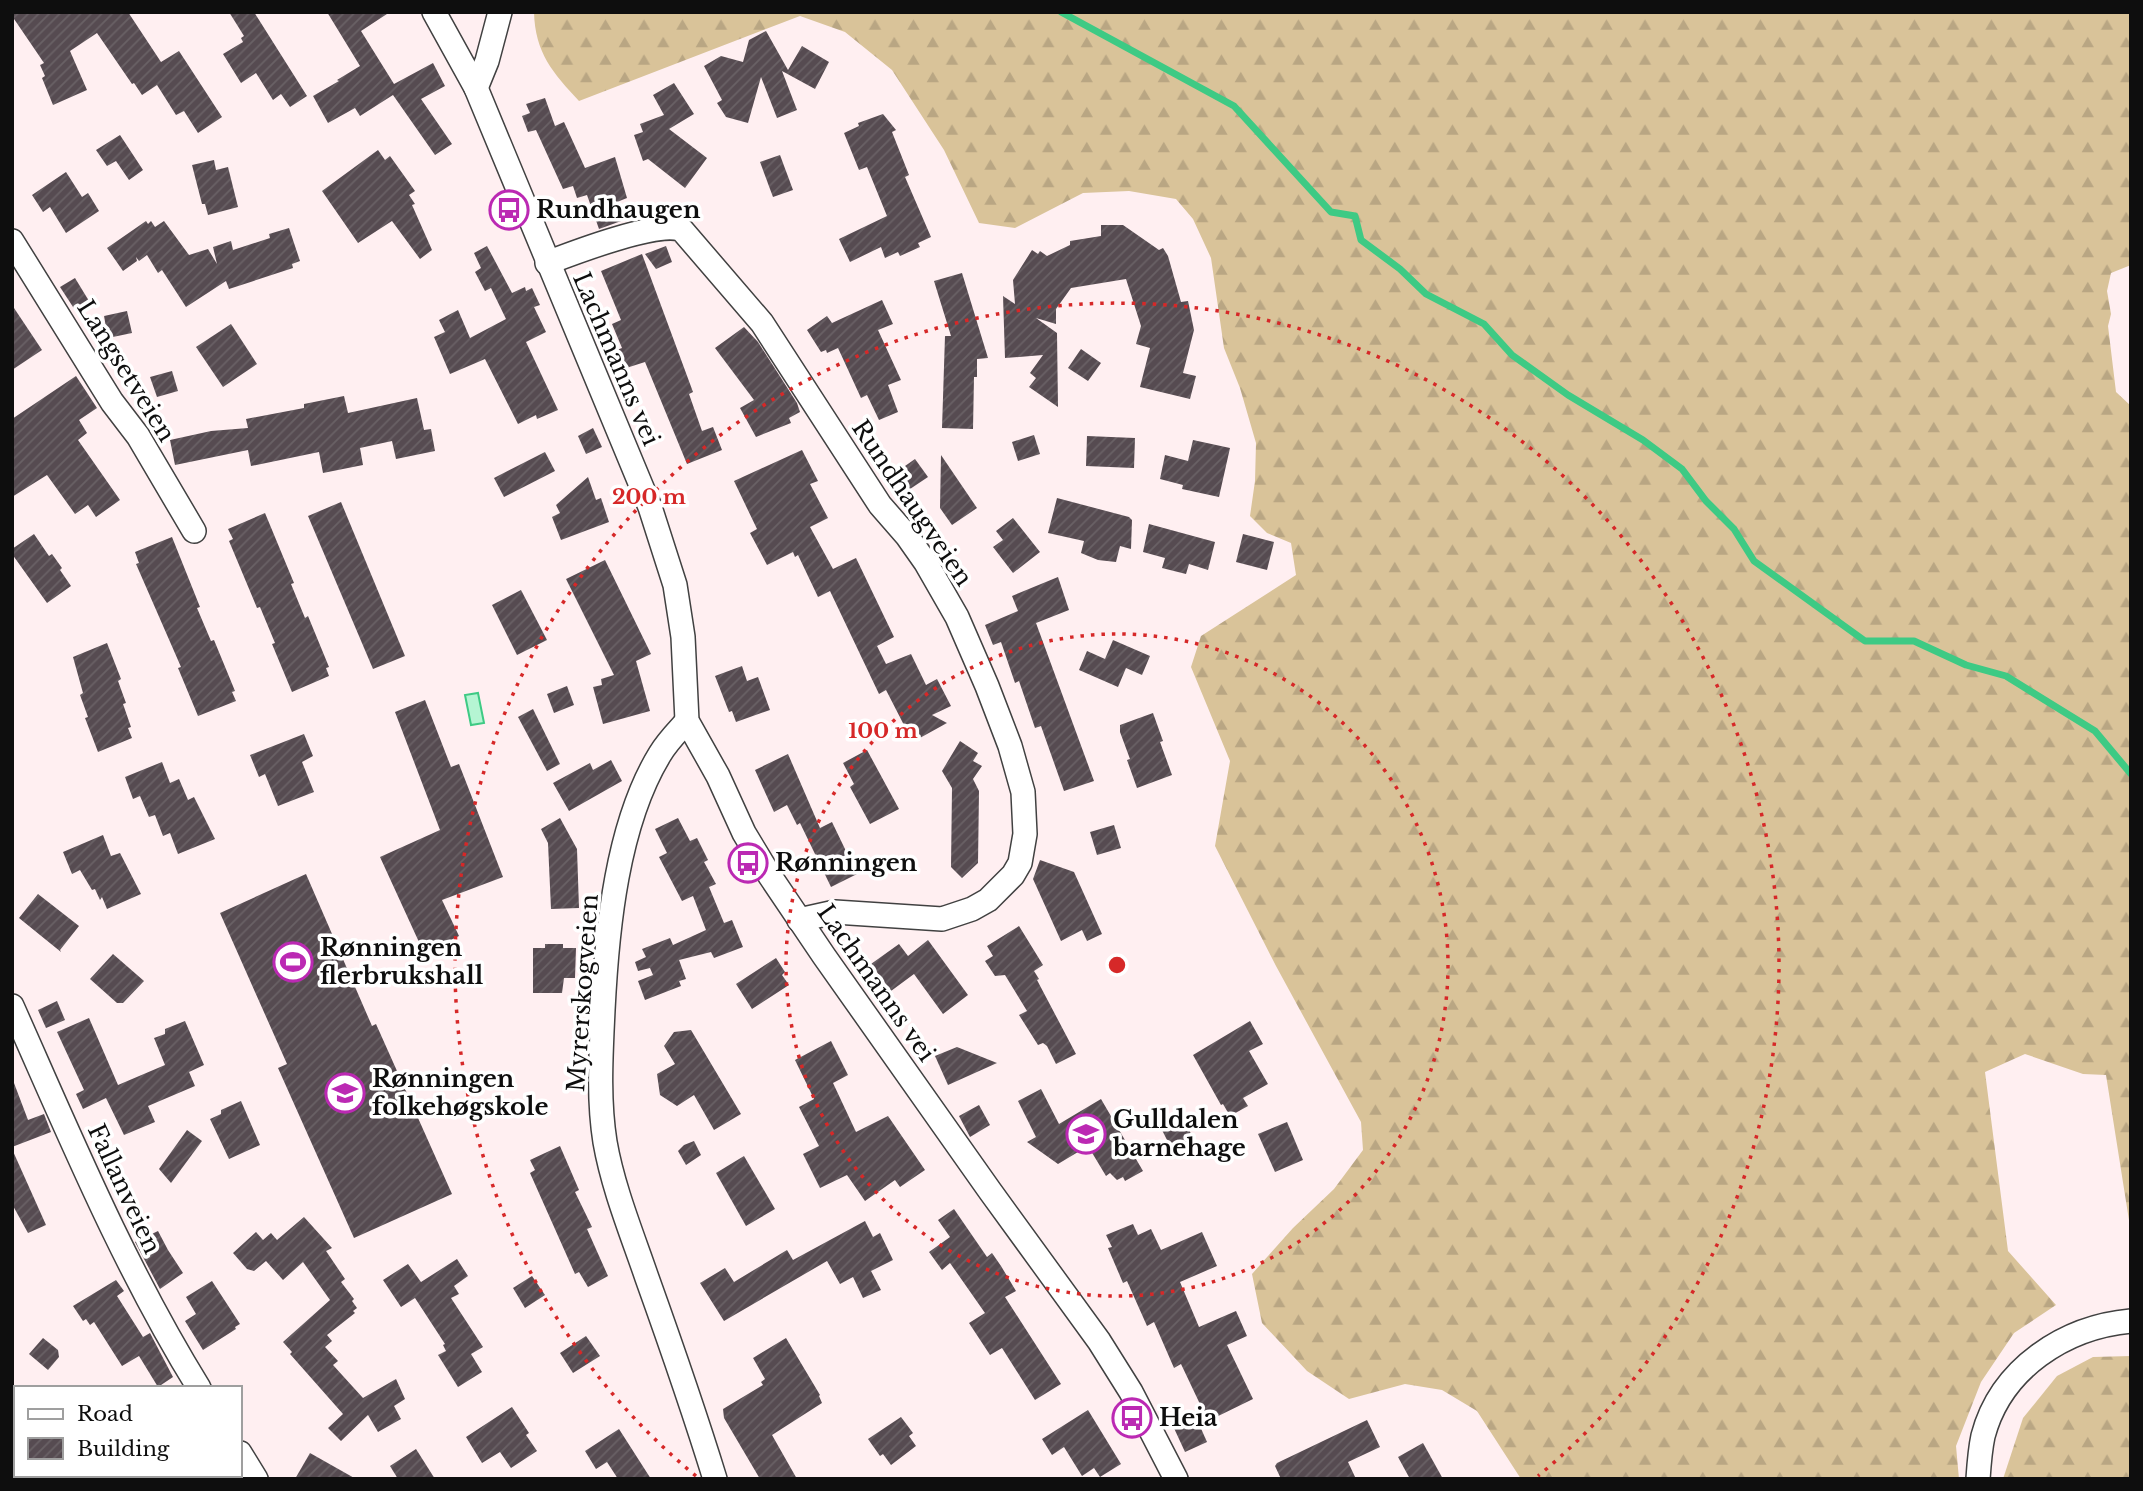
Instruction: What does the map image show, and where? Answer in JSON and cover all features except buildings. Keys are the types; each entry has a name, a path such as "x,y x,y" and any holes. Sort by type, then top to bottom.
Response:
{"street":[{"name":"Lachmanns vei","path":"434,12 475,88 639,480 668,561 683,637 687,721 718,776 744,833 799,920 1099,1341 1148,1421 1176,1479"},
{"path":"475,88 487,61 500,12"},
{"name":"Rundhaugveien","path":"547,263 645,232 675,227 682,230 762,323 880,505 926,563 957,617 992,698 1018,771 1024,810 1024,848 1020,863 1008,882 988,900 972,909 942,919 835,912 799,920"},
{"name":"Langsetveien","path":"12,241 112,402 138,436 194,531"},
{"name":"Myrerskogveien","path":"687,721 661,752 654,765 620,862 612,902 599,1082 606,1143 620,1202 715,1479"},
{"name":"Fallanveien","path":"12,1006 144,1294 198,1386"},
{"path":"1978,1479 1982,1444 1991,1415 2001,1396 2029,1363 2058,1341 2076,1332 2110,1323 2131,1321"},
{"path":"242,1456 256,1479"}],"green space":[{"path":"534,12 2131,12 2131,265 2111,273 2107,291 2111,314 2108,326 2116,392 2131,406 2131,1233 2106,1075 2083,1074 2025,1054 1985,1072 2008,1251 2056,1305 2014,1333 1981,1382 1956,1446 1959,1479 1521,1479 1477,1411 1442,1390 1405,1384 1349,1399 1307,1371 1262,1323 1252,1274 1293,1228 1334,1189 1363,1150 1361,1122 1276,966 1215,846 1230,761 1191,667 1201,636 1296,575 1291,543 1267,533 1250,516 1255,481 1256,443 1240,388 1224,348 1211,258 1193,219 1176,199 1129,191 1083,193 1015,228 979,223 944,150 892,70 845,32 800,16 579,101 547,61 538,39"},
{"path":"2131,1356 2131,1479 2003,1479 2023,1418 2057,1376 2093,1357"}],"shaded area":[{"path":"478,693 484,723 471,725 465,695"}],"waterway":[{"path":"1061,12 1234,106 1331,212 1355,216 1361,240 1400,269 1426,294 1484,324 1512,355 1568,395 1643,440 1682,469 1706,501 1734,529 1754,561 1865,641 1914,641 1966,665 2006,676 2095,731 2131,774"}],"place":[{"name":"Rundhaugen","path":"509,210"},
{"name":"Rønningen","path":"748,863"},
{"name":"Rønningen flerbrukshall","path":"293,962"},
{"name":"Rønningen folkehøgskole","path":"345,1093"},
{"name":"Gulldalen barnehage","path":"1086,1134"},
{"name":"Heia","path":"1132,1418"}]}
